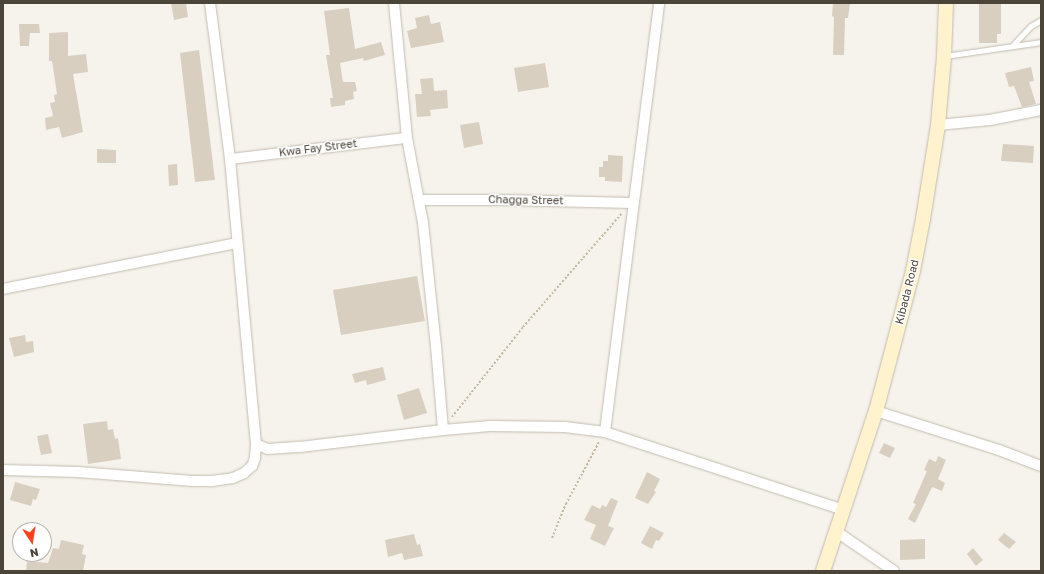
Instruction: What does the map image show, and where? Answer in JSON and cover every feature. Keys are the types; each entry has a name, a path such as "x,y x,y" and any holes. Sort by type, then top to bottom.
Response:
{"main road":[{"name":"Kibada Road","path":"823,571 876,411 913,271 924,219 938,125 944,56 946,3"}],"street":[{"path":"3,470 78,472 193,482 233,478 244,473 252,466 255,458 256,444 230,159 210,3"},
{"path":"394,3 407,138 419,200 436,346 442,430"},
{"path":"605,432 659,3"},
{"path":"938,125 990,120 1041,110"},
{"name":"Kwa Fay Street","path":"230,159 407,138"},
{"name":"Chagga Street","path":"419,200 633,202"},
{"path":"3,289 237,243"},
{"path":"876,411 999,450 1041,466"},
{"path":"256,444 268,449 300,447 442,430 490,426 565,427 605,432 844,510"},
{"path":"837,532 894,571"}],"lane":[{"path":"1013,45 1031,26 1041,20"},
{"path":"944,56 1041,42"}],"path":[{"path":"442,430 523,327 610,226 633,202"},
{"path":"552,538 566,504 605,432"}],"building":[{"path":"171,3 186,3 188,17 174,20"},
{"path":"833,3 850,3 848,18 845,18 844,55 833,55"},
{"path":"979,3 1001,3 1001,34 997,34 997,43 979,43"},
{"path":"349,8 355,49 381,42 385,55 364,61 363,58 340,63 343,82 355,82 357,91 353,92 354,99 345,101 345,105 331,107 330,98 333,98 326,55 330,55 324,11"},
{"path":"429,15 431,24 440,22 444,42 411,48 407,31 417,28 415,18"},
{"path":"19,24 39,24 40,33 30,33 29,46 20,46"},
{"path":"68,32 68,56 86,54 88,72 73,74 83,132 62,138 59,127 46,130 45,118 53,116 50,103 55,102 54,95 57,94 52,61 49,61 49,33"},
{"path":"199,50 215,180 195,182 180,53"},
{"path":"545,63 549,87 518,92 514,68"},
{"path":"1031,67 1034,81 1029,82 1036,104 1022,107 1014,86 1009,87 1005,73"},
{"path":"433,78 434,91 447,90 448,108 430,110 431,116 417,117 415,94 422,94 420,79"},
{"path":"479,122 483,144 464,148 460,125"},
{"path":"1003,144 1034,146 1033,163 1001,161"},
{"path":"97,149 116,150 116,163 97,163"},
{"path":"608,155 623,156 622,182 605,181 605,177 599,177 599,167 603,167 603,161 608,161"},
{"path":"177,164 178,185 169,186 168,165"},
{"path":"417,276 425,321 341,335 333,290"},
{"path":"25,335 26,342 33,341 34,352 14,357 9,338"},
{"path":"383,367 386,380 367,385 366,380 355,383 352,374"},
{"path":"419,388 427,413 404,420 397,395"},
{"path":"107,421 108,430 113,429 115,439 118,438 121,459 88,464 83,424"},
{"path":"48,434 52,453 41,455 37,436"},
{"path":"884,443 895,448 890,458 879,453"},
{"path":"938,456 946,460 938,479 945,483 942,491 932,487 915,523 908,519 916,504 913,503 927,471 924,470 929,459 936,462"},
{"path":"647,472 660,479 654,491 656,492 648,504 635,498"},
{"path":"15,482 40,489 36,500 33,499 31,506 10,500"},
{"path":"611,498 618,501 608,526 614,528 605,546 590,539 596,525 584,520 592,505 600,509 602,505 606,507"},
{"path":"650,526 664,533 659,541 656,540 652,549 641,543"},
{"path":"1004,533 1016,542 1009,549 998,540"},
{"path":"414,534 417,545 420,544 423,556 404,560 402,553 388,557 385,540"},
{"path":"925,539 925,559 900,560 900,540"},
{"path":"61,540 84,545 82,554 86,555 83,571 26,571 27,562 52,562 53,548 59,549"},
{"path":"973,548 983,560 976,566 967,554"}]}
